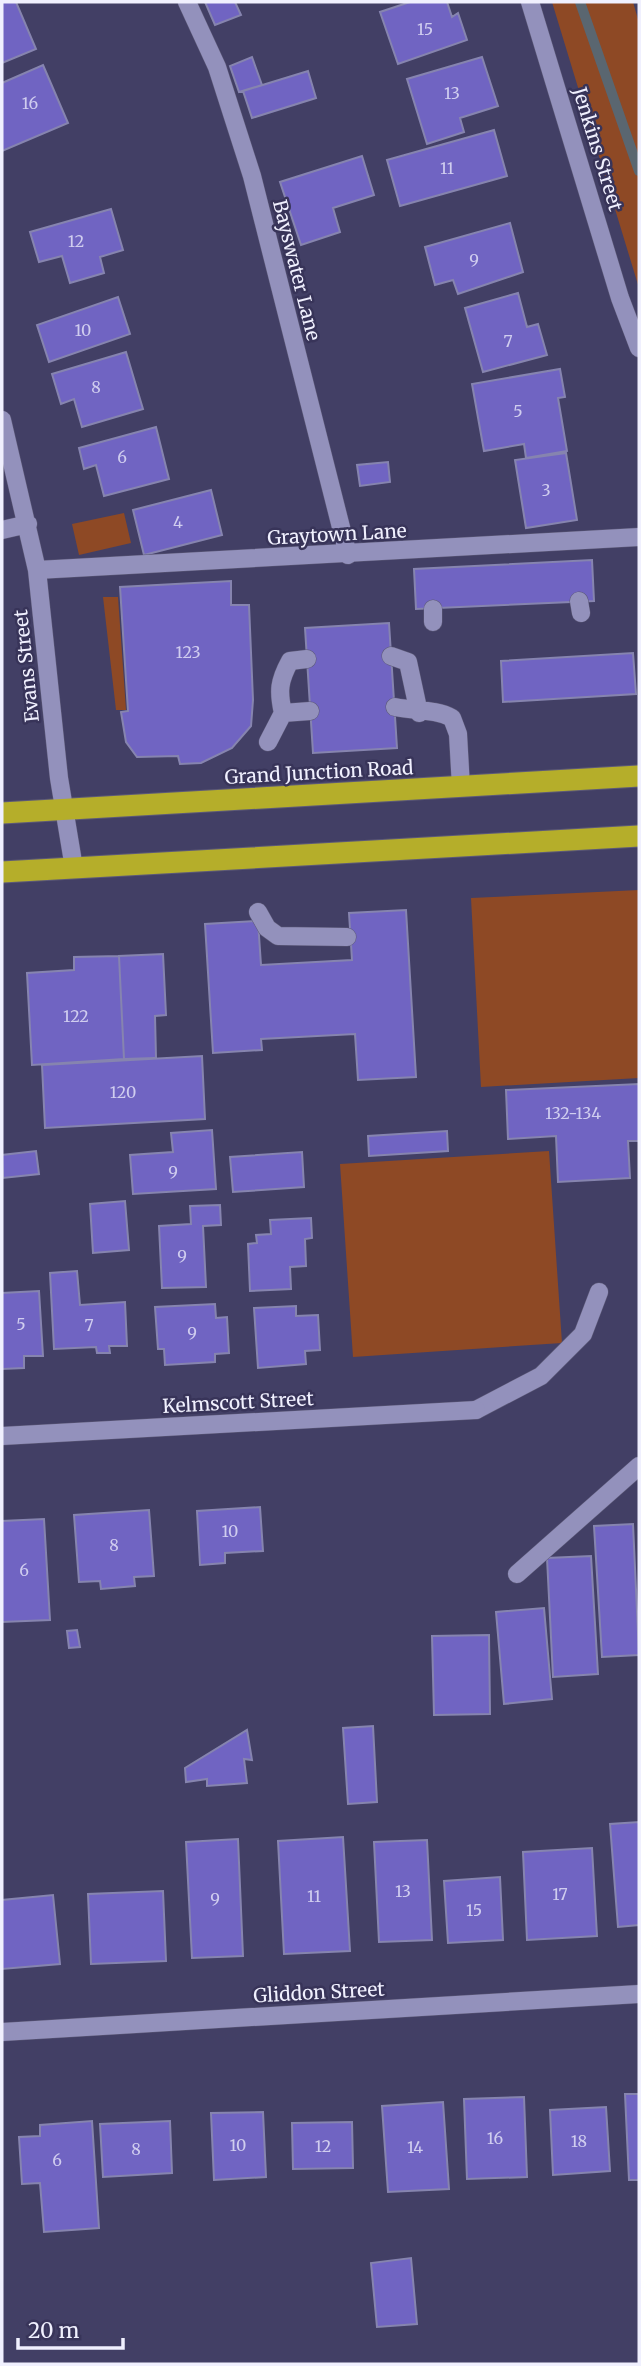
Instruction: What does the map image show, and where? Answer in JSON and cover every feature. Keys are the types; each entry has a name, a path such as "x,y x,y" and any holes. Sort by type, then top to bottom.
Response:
{"highway":[{"name":"Grand Junction Road","path":"2,813 639,776"},
{"path":"2,872 639,836"}],"street":[{"name":"Bayswater Lane","path":"187,2 218,67 252,176 348,555"},
{"name":"Jenkins Street","path":"530,2 620,298 639,348"},
{"name":"Evans Street","path":"2,420 37,570 59,778 74,868"},
{"path":"2,530 28,524"},
{"name":"Graytown Lane","path":"37,570 639,537"},
{"path":"391,656 408,662 419,713"},
{"path":"268,742 283,713 278,690 281,677 290,661 307,659"},
{"path":"395,707 419,713 442,713 452,718 458,734 461,787"},
{"path":"283,713 310,711"},
{"path":"258,912 267,928 278,936 347,937"},
{"name":"Kelmscott Street","path":"2,1436 475,1410 541,1377 583,1334 599,1292"},
{"path":"517,1574 639,1466"},
{"name":"Gliddon Street","path":"2,2032 639,1994"}],"shaded area":[{"path":"552,2 633,2 639,23 639,288"},
{"path":"124,513 131,543 79,555 72,524"},
{"path":"103,597 118,597 126,710 116,710"},
{"path":"639,890 639,1078 481,1087 471,898"},
{"path":"549,1151 562,1343 353,1357 340,1164"}],"building":[{"path":"2,2 16,2 36,49 2,63"},
{"path":"205,2 235,2 241,15 215,25"},
{"path":"410,2 447,2 452,17 458,13 467,40 398,64 380,12"},
{"path":"252,57 262,85 239,92 230,66"},
{"path":"482,57 498,106 460,118 464,132 427,144 407,79"},
{"path":"43,65 68,123 2,151 2,83"},
{"path":"308,71 316,98 252,118 243,91"},
{"path":"494,130 507,176 400,206 387,160"},
{"path":"362,156 374,195 333,208 340,232 301,245 280,182"},
{"path":"111,209 123,250 100,257 104,273 70,283 62,256 39,262 30,232"},
{"path":"510,223 523,272 458,294 453,280 435,285 425,247"},
{"path":"518,293 527,327 538,324 547,355 483,372 465,308"},
{"path":"118,297 130,334 49,362 37,325"},
{"path":"126,352 143,409 82,427 74,399 61,404 52,374"},
{"path":"560,369 565,397 558,398 567,451 526,458 524,444 484,451 472,384"},
{"path":"156,427 169,479 104,496 96,465 84,469 79,448"},
{"path":"566,453 577,520 526,528 515,460"},
{"path":"388,462 390,482 360,486 357,465"},
{"path":"211,490 222,535 144,555 133,510"},
{"path":"592,560 594,601 416,609 414,569"},
{"path":"231,581 231,605 249,605 253,700 251,726 232,748 201,763 180,764 178,756 137,757 126,742 121,712 128,711 120,587"},
{"path":"389,623 397,748 313,753 305,628"},
{"path":"633,653 636,694 503,702 501,661"},
{"path":"406,910 416,1077 358,1080 355,1034 261,1039 262,1050 213,1053 205,924 258,921 261,965 352,960 349,913"},
{"path":"163,954 166,1015 155,1016 156,1058 124,1059 119,956"},
{"path":"119,956 124,1059 32,1065 27,973 74,970 74,957"},
{"path":"202,1056 205,1119 45,1128 42,1065"},
{"path":"639,1084 639,1141 628,1141 630,1178 558,1182 556,1136 508,1139 506,1090"},
{"path":"212,1130 216,1189 133,1194 130,1155 173,1152 171,1133"},
{"path":"447,1131 448,1151 369,1156 368,1136"},
{"path":"36,1151 39,1174 3,1178 2,1155"},
{"path":"302,1152 304,1187 233,1192 230,1157"},
{"path":"125,1201 129,1250 93,1253 90,1204"},
{"path":"220,1205 221,1225 203,1226 206,1287 162,1288 159,1226 191,1224 190,1206"},
{"path":"311,1218 312,1238 305,1239 306,1266 290,1267 291,1289 250,1291 248,1244 257,1243 256,1235 271,1234 270,1220"},
{"path":"77,1271 80,1305 125,1302 127,1346 109,1346 110,1353 97,1353 96,1347 54,1349 50,1273"},
{"path":"39,1291 43,1356 24,1356 24,1368 2,1369 2,1293"},
{"path":"215,1304 216,1318 227,1317 229,1353 215,1354 215,1362 165,1365 164,1349 158,1349 155,1307"},
{"path":"296,1306 296,1316 318,1315 320,1350 305,1351 306,1364 258,1368 254,1308"},
{"path":"260,1507 263,1551 225,1553 225,1563 200,1565 197,1511"},
{"path":"149,1510 154,1576 134,1577 135,1586 101,1589 100,1581 79,1582 74,1515"},
{"path":"44,1519 50,1620 2,1622 2,1521"},
{"path":"633,1524 639,1655 602,1657 594,1526"},
{"path":"591,1556 598,1674 553,1677 547,1558"},
{"path":"544,1608 552,1699 504,1704 496,1612"},
{"path":"77,1630 80,1647 69,1648 67,1631"},
{"path":"489,1635 490,1714 434,1715 432,1636"},
{"path":"373,1726 377,1802 348,1804 343,1728"},
{"path":"247,1730 252,1760 244,1759 247,1783 207,1786 207,1779 186,1782 185,1768"},
{"path":"639,1822 639,1925 618,1927 610,1824"},
{"path":"343,1837 350,1951 284,1954 278,1841"},
{"path":"238,1839 243,1956 192,1958 186,1842"},
{"path":"427,1840 432,1940 379,1942 374,1842"},
{"path":"592,1848 597,1936 527,1940 523,1852"},
{"path":"500,1877 503,1940 448,1943 444,1881"},
{"path":"163,1891 166,1961 91,1964 88,1894"},
{"path":"53,1895 60,1964 2,1969 2,1900"},
{"path":"625,2094 639,2094 639,2180 629,2180"},
{"path":"524,2097 527,2177 467,2179 464,2099"},
{"path":"443,2102 449,2189 388,2192 382,2106"},
{"path":"606,2107 610,2171 553,2175 550,2110"},
{"path":"263,2112 266,2177 214,2180 211,2113"},
{"path":"92,2121 99,2228 44,2232 40,2183 22,2184 19,2137 40,2136 40,2125"},
{"path":"170,2121 172,2173 103,2177 100,2124"},
{"path":"352,2122 353,2168 293,2169 292,2123"},
{"path":"411,2258 417,2324 377,2327 371,2263"}],"waterway":[{"path":"580,2 639,171"}]}
